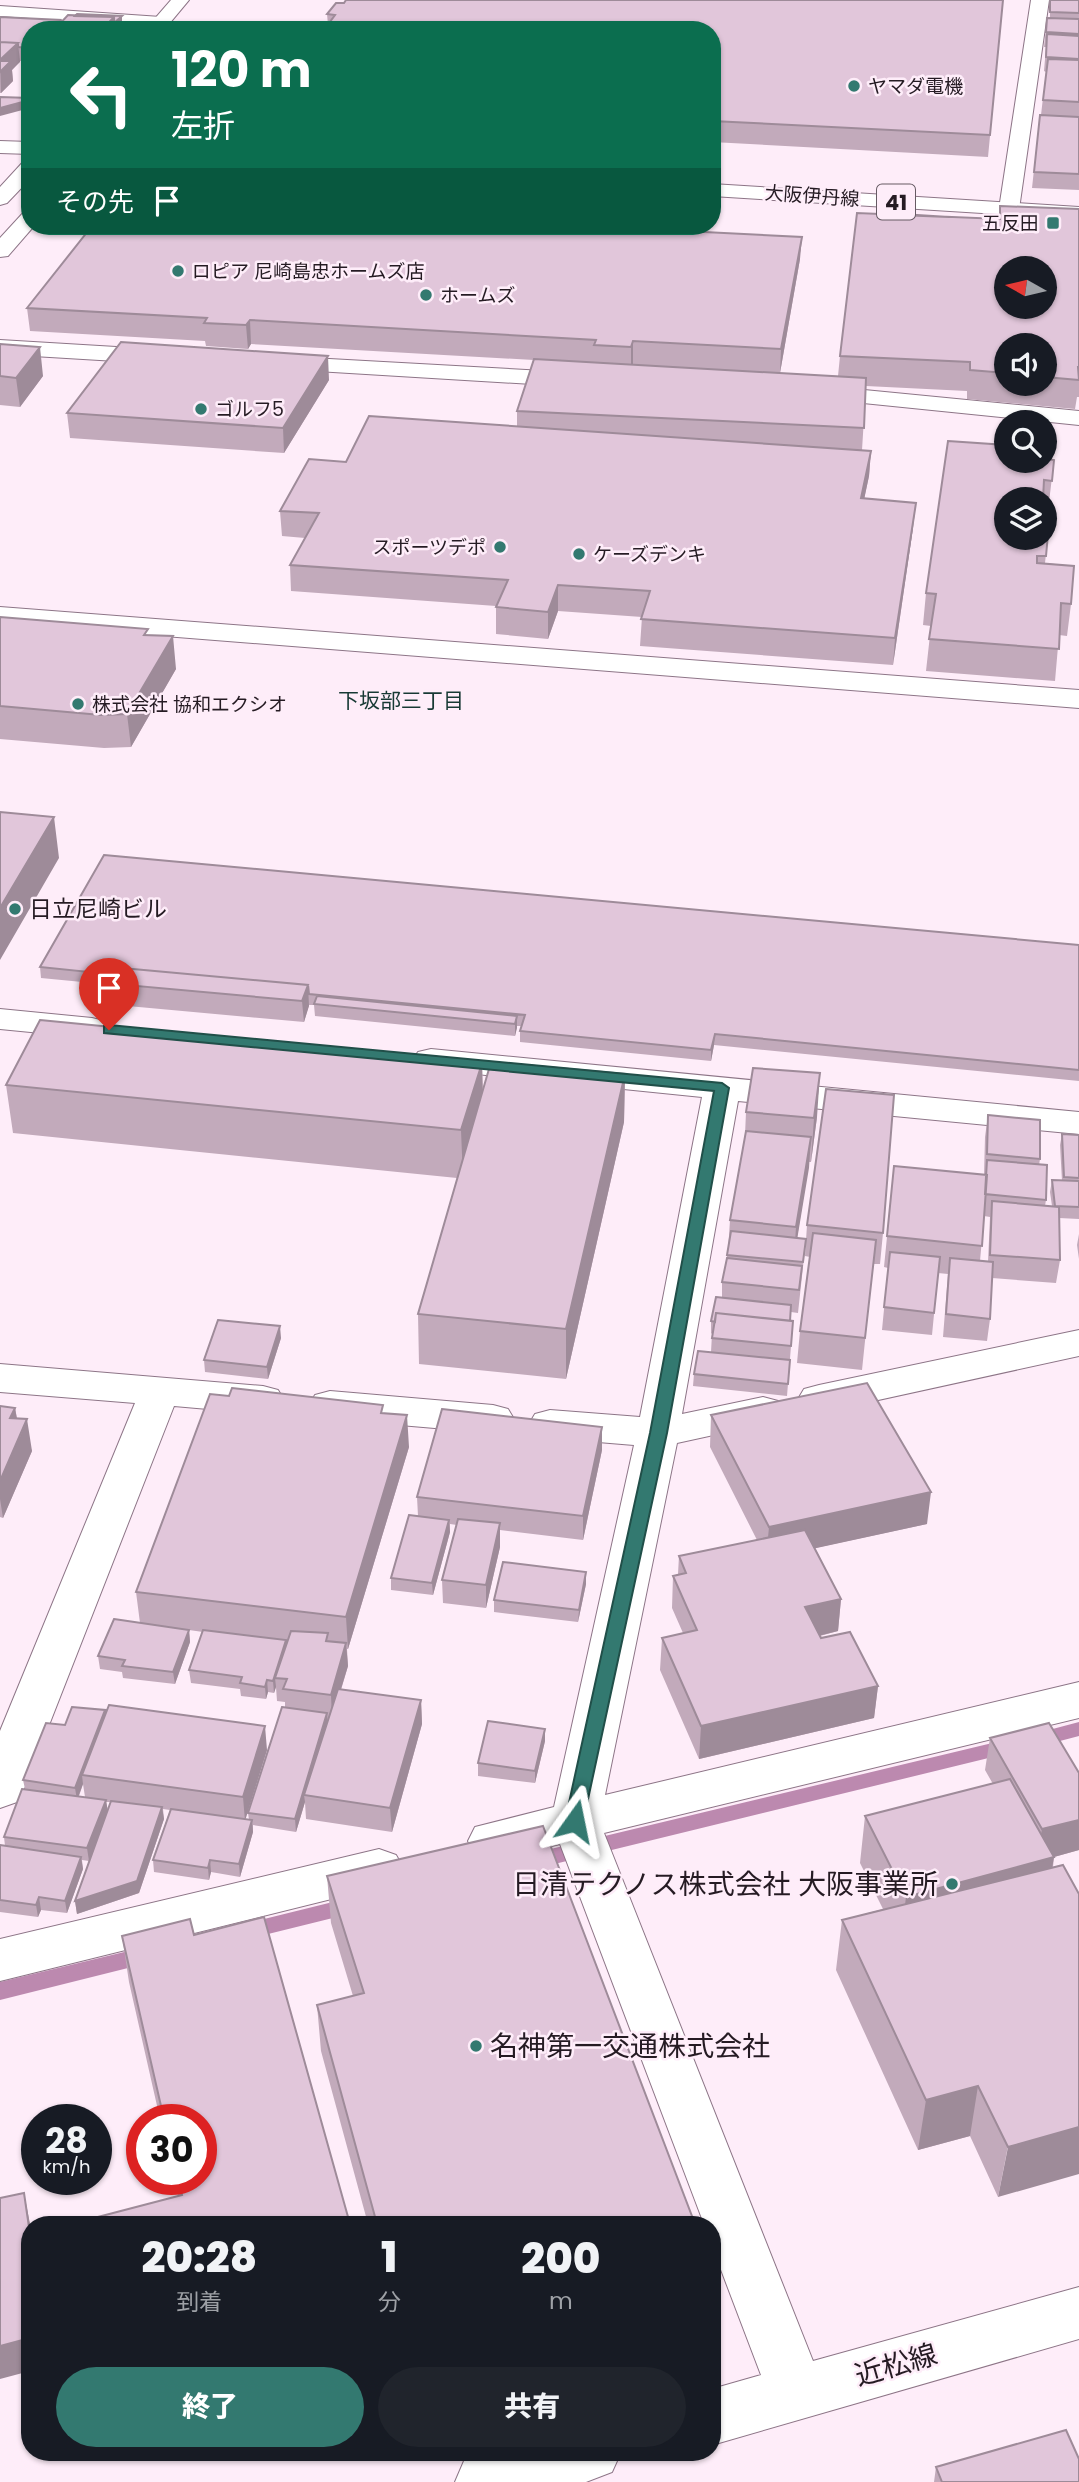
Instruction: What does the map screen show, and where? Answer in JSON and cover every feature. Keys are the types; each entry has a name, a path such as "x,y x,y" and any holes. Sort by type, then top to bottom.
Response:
{"street":[{"path":"162,21 180,0"},
{"path":"1009,209 1040,0"},
{"path":"0,11 105,21"},
{"path":"0,147 21,148"},
{"path":"0,199 21,176"},
{"name":"大阪伊丹線","path":"721,191 1079,212"},
{"path":"0,251 21,227"},
{"path":"0,347 191,358"},
{"path":"246,361 606,381"},
{"path":"786,391 1079,418"},
{"path":"0,615 1079,699"},
{"path":"0,1019 125,1031"},
{"path":"404,1057 1079,1123"},
{"path":"722,1088 658,1433 575,1821 797,2393"},
{"path":"0,1378 658,1433 1079,1343"},
{"path":"0,1789 160,1391"},
{"path":"0,1960 1079,1700"},
{"name":"近松線","path":"721,2414 1079,2314"},
{"path":"485,2482 559,2461"}],"building":[{"name":"ヤマダ電機","path":"346,0 1003,0 990,135 721,121 721,21 331,21 335,15 327,14 336,3 344,3"},
{"path":"1050,0 1079,0 1079,13 1050,12"},
{"path":"68,15 114,17 110,21 62,21"},
{"path":"75,16 122,16 114,21 114,17"},
{"path":"0,17 60,20 21,21 21,47 18,47 18,43 0,42"},
{"path":"1047,18 1079,19 1079,34 1046,32"},
{"path":"1047,34 1079,36 1079,59 1046,57"},
{"path":"0,42 18,43 0,60"},
{"path":"1048,59 1079,60 1079,102 1043,100"},
{"path":"0,61 11,61 0,72"},
{"path":"0,97 21,98 21,102 0,108"},
{"path":"1040,115 1079,117 1079,174 1034,172"},
{"path":"1000,206 1079,209 1079,380 1057,378 1057,333 994,333 994,372 970,370 970,362 840,356 857,213 1000,219"},
{"name":"ホームズ","path":"721,233 802,237 781,349 633,341 631,347 594,345 596,340 250,320 246,325 204,323 207,318 27,308 85,235"},
{"name":"ゴルフ5","path":"121,342 328,356 283,428 67,413"},
{"path":"0,344 40,347 16,378 0,376"},
{"path":"534,359 866,378 864,428 517,411"},
{"path":"369,416 871,451 861,498 916,503 895,638 641,619 650,591 558,585 548,612 496,607 508,580 290,565 319,513 280,511 309,459 346,462"},
{"path":"948,441 994,444 994,473 1053,473 1052,481 1044,480 1044,487 994,487 994,550 1047,550 1046,556 1037,556 1037,563 1074,566 1071,604 1061,603 1059,649 929,639 936,594 926,593"},
{"path":"0,617 148,629 144,635 173,636 127,714 101,715 0,706"},
{"path":"0,812 54,817 0,908"},
{"path":"104,855 1079,945 1079,1070 715,1034 711,1050 520,1031 525,1015 309,994 308,985 111,967 108,974 40,967"},
{"path":"111,967 308,985 302,1001 103,983"},
{"path":"317,996 517,1016 515,1024 314,1004"},
{"path":"40,1020 482,1063 461,1130 6,1085"},
{"path":"491,1062 625,1074 566,1329 418,1314"},
{"path":"753,1068 820,1073 814,1118 746,1112"},
{"path":"826,1089 894,1095 883,1233 807,1225"},
{"path":"988,1115 1040,1120 1040,1159 987,1154"},
{"path":"746,1131 811,1137 796,1227 730,1220"},
{"path":"1062,1134 1079,1135 1079,1178 1064,1177"},
{"path":"987,1160 1047,1165 1046,1200 985,1194"},
{"path":"894,1166 987,1175 982,1246 887,1236"},
{"path":"1052,1180 1079,1181 1079,1207 1055,1206"},
{"path":"992,1201 1059,1207 1060,1260 990,1255"},
{"path":"731,1231 806,1239 803,1262 727,1255"},
{"path":"813,1233 876,1240 865,1338 800,1331"},
{"path":"890,1252 940,1257 934,1313 884,1307"},
{"path":"727,1258 802,1266 799,1290 722,1282"},
{"path":"950,1258 993,1262 990,1319 946,1314"},
{"path":"716,1297 791,1305 790,1321 716,1313 715,1322 711,1321"},
{"path":"716,1313 793,1321 791,1346 712,1338"},
{"path":"218,1320 280,1326 267,1367 204,1360"},
{"path":"698,1351 790,1360 788,1384 694,1374"},
{"path":"867,1383 931,1492 769,1527 711,1415"},
{"path":"232,1388 383,1405 381,1413 407,1415 346,1617 136,1592 210,1394 229,1396"},
{"path":"0,1406 15,1408 10,1418 27,1419 0,1481"},
{"path":"442,1409 602,1427 583,1516 417,1497"},
{"path":"409,1515 449,1520 432,1583 391,1578"},
{"path":"458,1519 500,1523 486,1585 442,1580"},
{"path":"805,1530 841,1599 805,1607 821,1638 850,1632 878,1686 701,1726 662,1638 697,1630 673,1576 686,1573 679,1556"},
{"path":"503,1562 586,1572 579,1610 494,1600"},
{"path":"114,1619 189,1630 173,1672 122,1666 125,1660 98,1656"},
{"path":"203,1630 286,1640 273,1681 267,1680 265,1687 240,1683 242,1677 189,1670"},
{"path":"291,1631 328,1633 326,1641 346,1643 331,1695 283,1689 287,1679 275,1678"},
{"path":"338,1689 421,1700 390,1808 304,1795"},
{"path":"109,1705 265,1726 243,1797 82,1775"},
{"path":"72,1707 105,1710 75,1788 23,1780 46,1723 65,1725"},
{"path":"282,1707 327,1713 295,1819 248,1813"},
{"path":"488,1721 545,1729 535,1771 478,1763"},
{"path":"1049,1723 1079,1773 1079,1820 1042,1829 990,1738"},
{"path":"1010,1779 1054,1857 906,1897 865,1816"},
{"path":"22,1789 106,1800 87,1848 4,1837"},
{"path":"111,1801 162,1807 137,1881 75,1901"},
{"path":"171,1809 252,1820 239,1864 210,1860 208,1868 153,1860"},
{"name":"名神第一交通株式会社","path":"543,1826 692,2216 375,2216 317,2005 364,1993 327,1876"},
{"path":"0,1845 81,1857 65,1901 39,1897 36,1905 0,1900"},
{"path":"1063,1865 1079,1894 1079,2127 1008,2147 978,2086 926,2100 842,1920"},
{"path":"264,1917 348,2216 102,2216 182,2195 217,2195 217,2104 161,2104 122,1936 190,1919 194,1935"},
{"path":"21,2194 24,2195 27,2216 21,2216 21,2340 0,2346 0,2198"},
{"path":"1066,2430 1079,2459 1079,2482 942,2482 936,2467"}],"waterway":[{"path":"1037,1740 1079,1729"},
{"path":"534,1861 1009,1746"},
{"path":"248,1931 349,1906"},
{"path":"0,1991 145,1956"}],"place":[{"name":"ヤマダ電機","path":"854,86"},
{"name":"五反田","path":"1053,223"},
{"name":"ロピア 尼崎島忠ホームズ店","path":"178,271"},
{"name":"ホームズ","path":"426,295"},
{"name":"ゴルフ5","path":"201,409"},
{"name":"スポーツデポ","path":"500,547"},
{"name":"ケーズデンキ","path":"579,554"},
{"name":"株式会社 協和エクシオ","path":"78,704"},
{"name":"日立尼崎ビル","path":"15,909"},
{"name":"日清テクノス株式会社 大阪事業所","path":"952,1884"},
{"name":"名神第一交通株式会社","path":"476,2046"}],"district":[{"name":"下坂部三丁目","path":"401,700"}],"route":[{"path":"109,1030 722,1088 658,1433 575,1821"}]}
